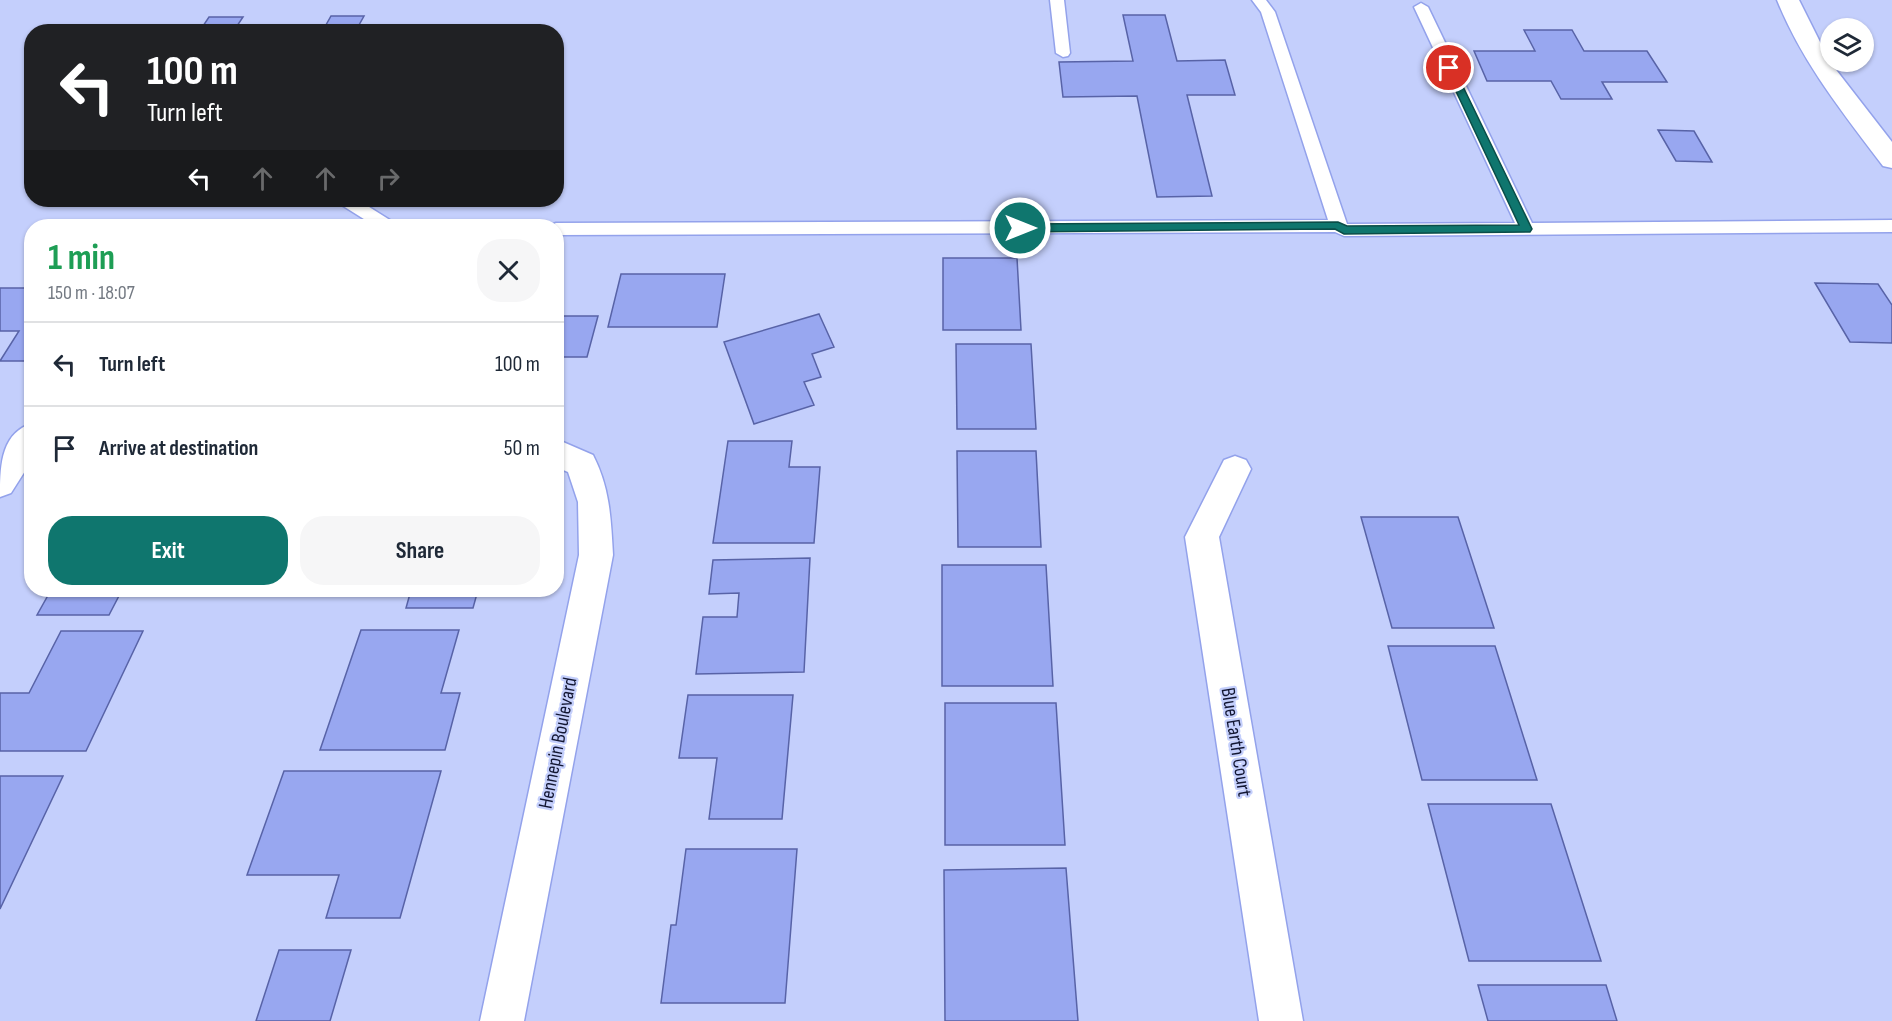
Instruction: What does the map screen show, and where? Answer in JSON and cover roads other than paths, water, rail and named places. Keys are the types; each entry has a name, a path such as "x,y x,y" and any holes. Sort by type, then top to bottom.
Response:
{"street":[{"path":"1788,0 1795,19 1842,95 1892,160"},
{"path":"0,484 20,438"},
{"name":"Hennepin Boulevard","path":"502,1021 596,555 594,502 569,458"},
{"name":"Blue Earth Court","path":"1235,469 1202,537 1281,1021"}],"lane":[{"path":"1057,0 1063,53"},
{"path":"1259,0 1268,12 1338,226"},
{"path":"1421,7 1526,229"},
{"path":"357,207 376,219"},
{"path":"564,229 1338,226 1344,230 1892,226"}]}
